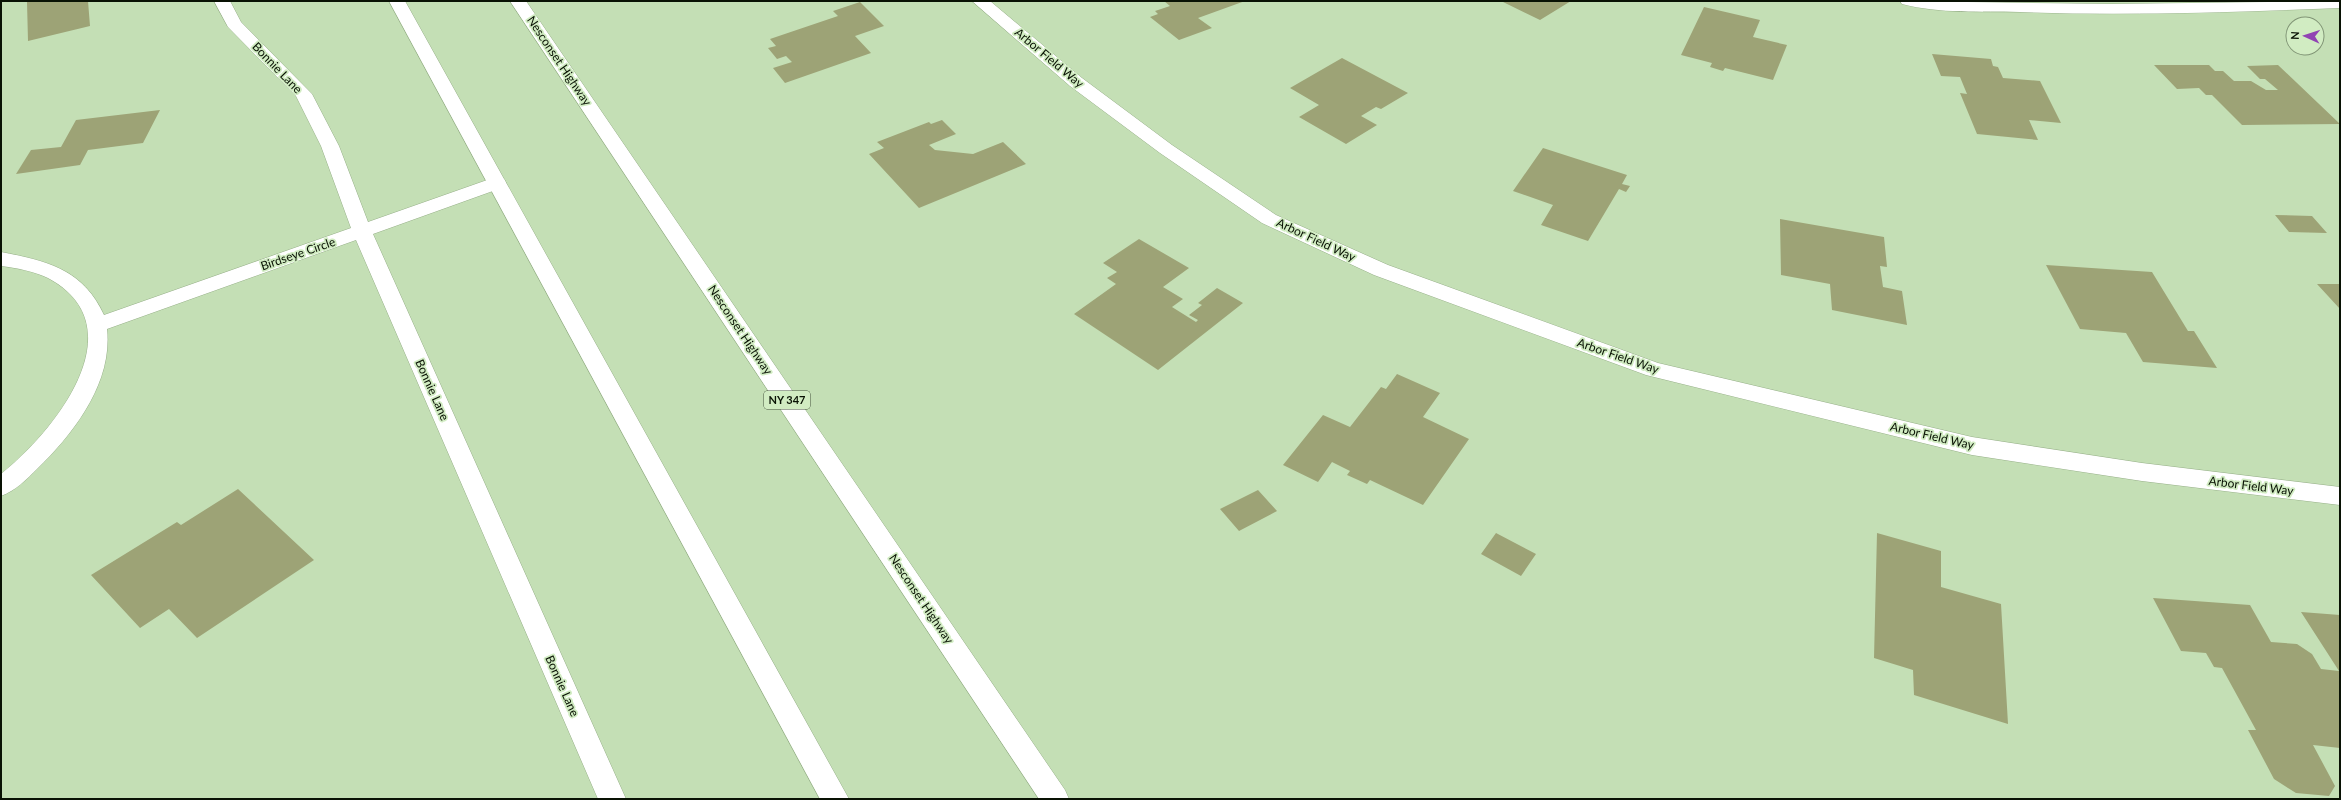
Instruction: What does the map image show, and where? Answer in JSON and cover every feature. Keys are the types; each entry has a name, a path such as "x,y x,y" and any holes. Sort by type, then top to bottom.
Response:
{"main road":[{"name":"Bonnie Lane","path":"222,1 234,24 303,94 330,146 362,232 612,799"},
{"path":"397,1 836,799"},
{"name":"Nesconset Highway","path":"518,1 1055,799"},
{"name":"Arbor Field Way","path":"980,1 1076,82 1166,148 1269,219 1396,276 1654,370 1972,446 2142,472 2340,496"},
{"path":"1908,1 1936,5 2090,9 2197,8 2340,3"},
{"name":"Birdseye Circle","path":"98,325 497,183"},
{"path":"1,259 42,268 63,278 80,290 92,306 98,325 99,346 94,370 82,395 64,423 40,451 1,487"}],"building":[{"path":"88,1 90,26 28,41 27,2"},
{"path":"1164,1 1245,1 1198,18 1212,28 1179,40 1150,17 1158,14 1155,11 1170,6"},
{"path":"1501,1 1571,1 1540,20"},
{"path":"860,2 884,26 855,36 871,53 785,83 773,68 792,62 786,56 777,59 768,48 776,46 770,39 838,16 833,11"},
{"path":"1704,7 1760,20 1753,37 1787,45 1773,80 1725,68 1723,71 1710,67 1712,63 1681,55"},
{"path":"1932,54 1991,59 1993,66 1998,67 2003,78 2040,81 2061,123 2029,120 2038,140 1977,134 1960,93 1967,94 1960,77 1941,76"},
{"path":"1342,58 1408,93 1381,109 1376,107 1361,116 1377,125 1346,144 1299,117 1319,105 1290,88"},
{"path":"2154,65 2209,65 2215,71 2223,71 2234,81 2251,81 2266,90 2278,90 2265,79 2260,79 2247,66 2278,65 2340,124 2242,125 2212,95 2206,95 2199,88 2177,89"},
{"path":"160,110 143,143 88,150 80,165 16,174 31,150 61,147 76,120"},
{"path":"942,120 956,134 929,145 935,150 973,154 1003,142 1026,164 919,208 869,154 884,148 877,142 929,122 931,124"},
{"path":"1543,148 1627,175 1622,184 1630,186 1626,192 1619,189 1588,241 1541,225 1553,205 1513,191"},
{"path":"2275,215 2312,216 2327,233 2289,232"},
{"path":"1780,219 1884,237 1887,267 1880,266 1883,287 1902,291 1907,325 1832,310 1830,284 1781,275"},
{"path":"1139,239 1189,268 1163,287 1183,299 1172,307 1196,322 1198,320 1189,315 1202,305 1198,303 1217,288 1243,303 1158,370 1074,314 1116,284 1107,278 1117,272 1103,263"},
{"path":"2046,265 2152,272 2188,331 2194,331 2217,368 2143,362 2126,333 2080,329"},
{"path":"2317,284 2340,284 2340,309"},
{"path":"1397,374 1440,393 1423,417 1469,439 1423,505 1370,480 1367,484 1347,475 1350,471 1332,462 1318,482 1283,465 1323,415 1350,427 1381,387 1386,389"},
{"path":"238,489 314,560 197,638 169,609 140,628 91,575 177,522 181,525"},
{"path":"1258,490 1277,511 1239,531 1220,509"},
{"path":"1496,533 1536,554 1521,576 1481,554"},
{"path":"1877,533 1941,551 1941,587 2001,604 2008,724 1914,695 1913,670 1874,658"},
{"path":"2153,598 2250,605 2271,642 2297,644 2312,654 2321,669 2339,671 2301,612 2340,615 2340,748 2313,745 2335,786 2329,796 2296,793 2274,779 2248,730 2256,730 2222,668 2214,667 2206,653 2181,651"}]}
